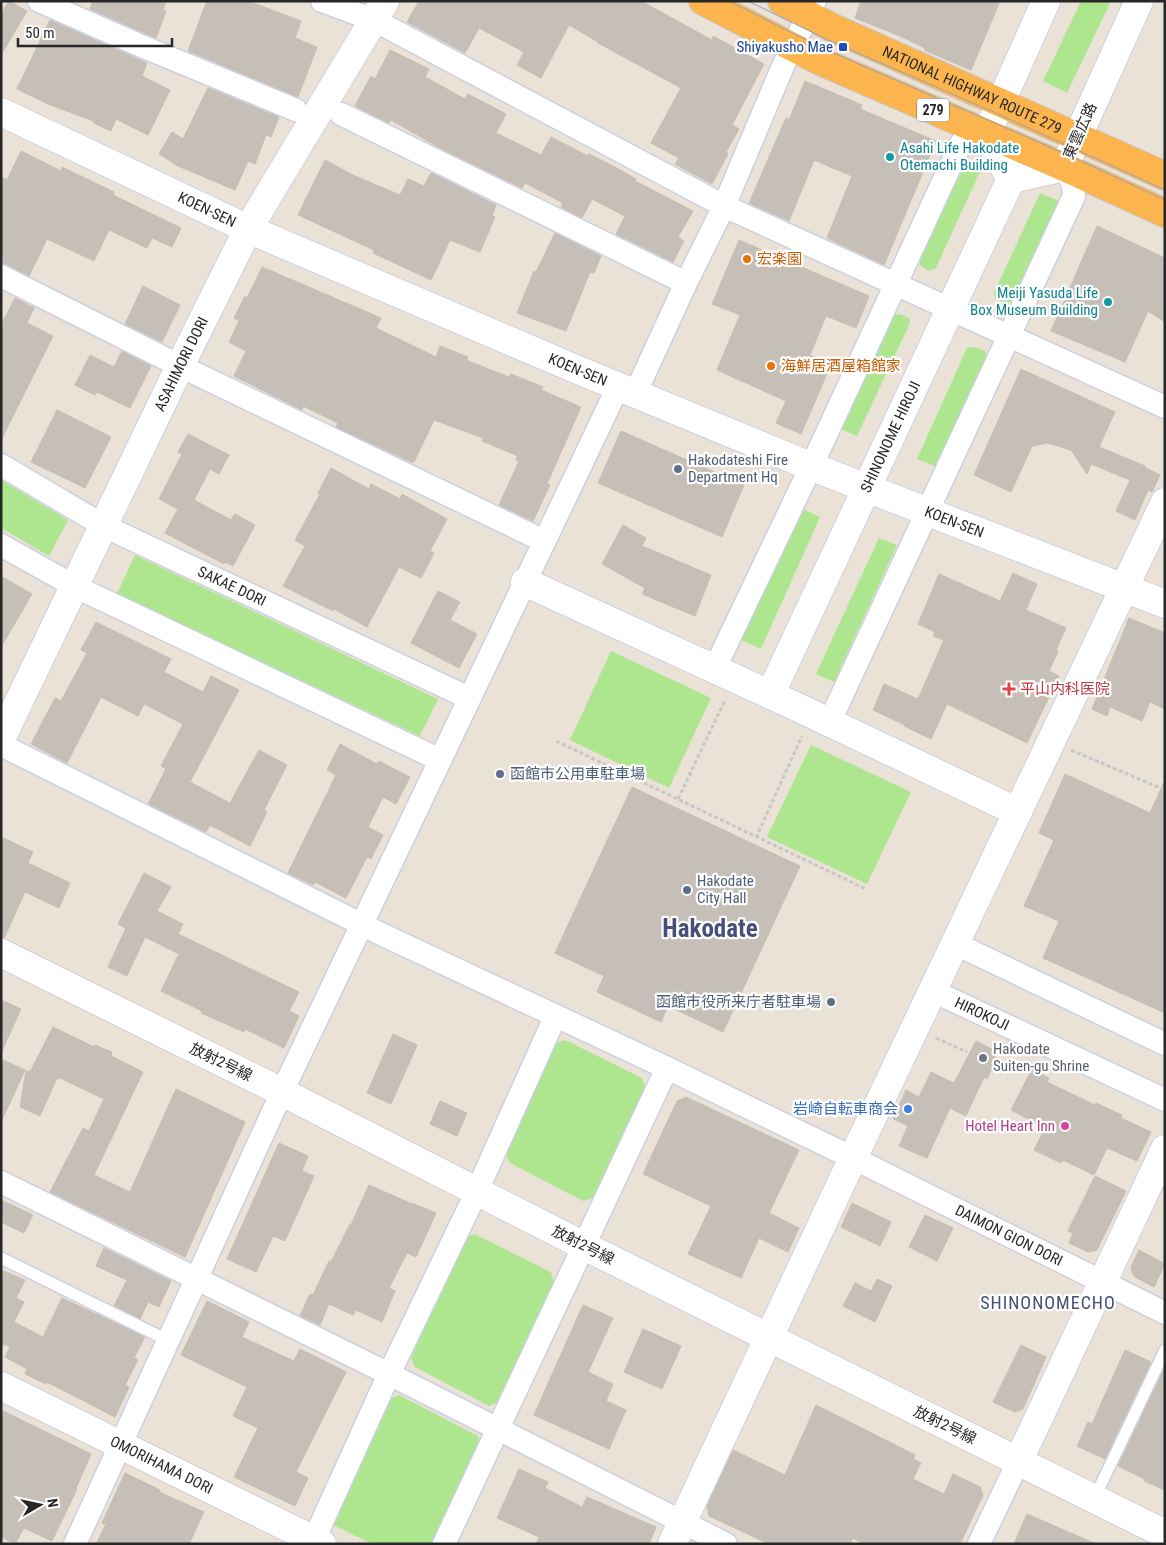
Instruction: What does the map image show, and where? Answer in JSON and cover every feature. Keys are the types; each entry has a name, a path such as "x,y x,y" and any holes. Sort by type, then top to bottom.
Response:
{"highway":[{"name":"279","path":"703,1 820,61 1165,213"},
{"name":"NATIONAL HIGHWAY ROUTE 279","path":"782,1 812,8 833,28 1165,176"}],"street":[{"path":"39,1 296,110"},
{"path":"322,1 380,11 724,206 1165,407"},
{"path":"724,674 810,466 961,143 984,132 992,122 1046,1"},
{"name":"東雲広路","path":"1011,179 1064,167 1139,1"},
{"path":"75,1544 282,1092 544,541 686,283 724,206 783,66 812,8"},
{"name":"ASAHIMORI DORI","path":"1,739 248,228 380,11"},
{"name":"KOEN-SEN","path":"1,112 248,228 627,391 810,466 1165,604"},
{"path":"342,114 686,283"},
{"path":"984,132 1011,179"},
{"path":"829,723 1074,196 1073,184 1064,167"},
{"name":"SHINONOME HIROJI","path":"770,695 1011,179"},
{"path":"1,276 180,366 544,541"},
{"name":"SAKAE DORI","path":"1,465 104,526 469,698"},
{"path":"677,1533 1165,502"},
{"path":"1,545 74,586 440,760"},
{"path":"525,582 1018,812"},
{"name":"DAIMON GION DORI","path":"1,745 363,924 853,1158 1165,1313"},
{"path":"956,944 1165,1044"},
{"name":"放射2号線","path":"1,953 282,1092 584,1246 1165,1534"},
{"name":"HIROKOJI","path":"933,991 1165,1100"},
{"path":"316,1542 389,1374 477,1191 555,1017"},
{"path":"444,1544 667,1068"},
{"path":"979,1544 1165,1149"},
{"path":"1,1182 498,1429 677,1533 726,1544"},
{"name":"OMORIHAMA DORI","path":"1,1386 316,1542"}],"lane":[{"path":"1,1258 168,1341"},
{"path":"1094,1499 1165,1350"}],"path":[{"path":"678,799 724,674"},
{"path":"756,838 802,736"},
{"path":"556,741 866,889"},
{"path":"1052,741 1165,790"},
{"path":"916,1028 968,1052"}],"green space":[{"path":"1081,1 1111,1 1067,93 1043,81"},
{"path":"967,160 982,167 936,268 929,271 921,266 919,260"},
{"path":"1040,193 1059,201 1013,301 1007,303 995,299 994,293"},
{"path":"899,314 909,318 910,323 857,436 841,429 893,316"},
{"path":"974,347 985,351 987,357 935,466 917,459 967,348"},
{"path":"1,480 68,520 49,556 1,528"},
{"path":"803,509 820,517 761,649 741,640"},
{"path":"879,538 897,545 834,682 816,674"},
{"path":"135,555 438,699 420,736 117,594"},
{"path":"611,651 711,698 669,788 570,740"},
{"path":"811,745 911,792 867,884 767,837"},
{"path":"565,1040 642,1078 646,1088 596,1197 583,1201 510,1163 505,1153 554,1044"},
{"path":"475,1234 551,1272 554,1283 501,1401 489,1406 415,1367 411,1358 465,1238"},
{"path":"399,1395 478,1436 480,1445 433,1544 372,1544 331,1524 388,1400"}],"building":[{"path":"9,1 27,11 1,55 1,14"},
{"path":"93,1 166,1 163,10 166,11 156,38 90,9"},
{"path":"207,1 248,1 301,21 295,38 317,47 298,97 188,51"},
{"path":"419,1 641,1 712,40 713,36 764,64 732,125 739,129 726,152 728,154 712,184 675,164 679,158 651,143 681,88 569,25 541,78 517,65 524,52 479,28 465,53 407,22"},
{"path":"861,1 1000,1 971,70 924,50 925,48 902,37 855,18"},
{"path":"50,20 147,63 142,76 170,90 148,135 116,119 111,131 94,123 94,121 50,105 17,89"},
{"path":"390,50 429,69 425,77 465,99 468,94 506,114 496,133 541,155 551,137 588,156 589,154 611,165 636,179 635,181 693,211 678,237 684,241 673,262 616,234 625,216 592,199 582,218 561,207 563,203 525,183 522,188 442,149 391,120 389,123 355,106 371,76 375,79"},
{"path":"805,81 862,105 860,109 936,141 884,265 827,238 852,176 814,160 789,221 749,203 786,118 789,120"},
{"path":"208,88 279,117 271,137 266,135 255,164 248,161 235,190 178,166 159,154 172,132 183,139"},
{"path":"21,151 61,171 62,167 114,192 113,195 181,228 172,247 152,238 147,248 109,230 94,261 47,239 29,276 1,262 1,177 7,180"},
{"path":"325,160 355,176 400,195 408,179 424,186 431,173 496,205 492,216 495,217 480,252 450,240 431,280 373,253 374,250 298,215"},
{"name":"Meiji Yasuda Life Box Museum Building","path":"1097,226 1165,258 1165,322 1148,311 1125,362 1051,331"},
{"path":"555,233 601,256 594,273 590,272 566,331 517,313 534,271 536,272"},
{"path":"739,240 869,296 856,328 826,316 810,355 831,364 801,434 776,423 786,401 717,370 740,315 712,304"},
{"path":"262,267 381,318 376,328 436,357 440,346 468,357 466,360 509,377 511,374 543,387 541,390 581,407 547,484 550,485 533,521 499,505 519,461 516,460 518,456 482,441 483,438 434,420 414,462 411,462 336,427 338,423 303,406 302,410 234,376 246,351 229,342 239,321 234,318 245,296 247,298"},
{"path":"143,286 180,305 162,342 125,324"},
{"path":"15,298 34,308 27,323 53,336 1,440 1,325"},
{"path":"122,351 151,366 130,408 97,392 95,395 75,385 90,355 114,367"},
{"path":"1021,369 1115,412 1099,447 1145,466 1160,475 1152,492 1148,490 1135,520 1116,511 1130,480 1091,464 1087,474 1071,450 1048,443 1032,446 1011,492 974,475"},
{"path":"57,410 111,437 85,488 31,462"},
{"path":"621,431 744,485 722,537 598,483"},
{"path":"188,434 229,455 219,474 210,469 194,500 231,520 235,514 255,525 233,566 225,562 224,564 165,533 178,509 159,499 182,454 178,452"},
{"path":"331,468 369,489 371,484 400,499 402,494 447,519 430,551 434,553 421,578 399,567 367,627 334,609 333,611 283,586 305,546 295,540 320,494 318,493"},
{"path":"623,525 646,538 642,546 711,575 695,616 642,594 645,588 602,564"},
{"path":"1013,573 1037,584 1026,610 1066,628 1049,671 1059,676 1027,743 947,704 931,739 873,710 884,684 918,699 944,640 933,636 935,632 918,624 939,574 1000,601"},
{"path":"1,576 32,594 1,647"},
{"path":"438,591 460,602 450,620 477,634 459,668 411,643"},
{"path":"1129,618 1165,633 1165,709 1150,702 1142,721 1110,707 1107,716 1092,709"},
{"path":"96,622 171,659 164,672 203,692 211,676 239,690 190,782 230,803 259,750 287,765 264,810 267,812 250,846 210,825 206,832 148,804 166,769 161,766 183,724 144,704 138,716 101,697 67,763 31,744 55,698 61,701 87,653 81,650"},
{"path":"340,744 377,764 379,761 410,777 396,804 383,797 368,827 383,835 371,859 367,857 346,898 315,882 313,885 288,873 336,775 327,770"},
{"path":"1065,774 1150,813 1165,780 1165,1013 1043,958 1059,921 1024,906 1054,840 1039,833"},
{"name":"Hakodate City Hall","path":"632,787 800,866 723,1032 668,1006 661,1022 597,992 604,976 555,953"},
{"path":"1,837 33,852 28,863 70,883 59,908 25,892 4,938 1,938"},
{"path":"144,873 171,887 157,911 183,924 178,934 299,992 289,1011 299,1016 284,1048 245,1029 244,1032 201,1013 202,1011 161,991 179,954 145,937 127,976 108,967 126,928 118,924"},
{"path":"1,1000 21,1009 1,1053"},
{"path":"53,1027 94,1047 95,1045 112,1052 111,1056 143,1072 94,1175 130,1192 176,1089 245,1122 185,1257 50,1192 83,1128 89,1131 104,1099 57,1078 40,1116 20,1107 26,1071 30,1072"},
{"path":"393,1034 417,1045 391,1104 367,1093"},
{"path":"976,1041 992,1049 990,1054 997,1058 987,1079 984,1077 966,1116 950,1108 927,1158 899,1146 908,1126 893,1119 906,1090 919,1097 931,1072 954,1083"},
{"path":"1,1059 25,1070 1,1122"},
{"path":"1032,1069 1049,1078 1047,1082 1095,1105 1096,1103 1122,1115 1121,1118 1151,1132 1137,1161 1107,1148 1094,1175 1063,1160 1061,1163 1034,1150 1045,1128 1011,1110"},
{"path":"686,1097 799,1150 769,1213 799,1228 788,1252 759,1238 741,1278 688,1254 711,1206 643,1174 677,1101"},
{"path":"440,1101 467,1113 457,1136 430,1124"},
{"path":"279,1143 308,1156 302,1171 314,1176 285,1241 273,1236 256,1272 227,1259"},
{"path":"1095,1176 1126,1191 1097,1250 1088,1252 1069,1243 1073,1233 1068,1231"},
{"path":"369,1185 436,1213 416,1257 407,1253 389,1288 395,1291 382,1322 356,1310 353,1315 329,1304 320,1325 300,1316 310,1294 313,1295 329,1261 331,1262 351,1225"},
{"path":"1,1200 33,1215 24,1233 1,1222"},
{"path":"852,1203 891,1222 880,1246 841,1227"},
{"path":"925,1215 953,1228 937,1261 909,1247"},
{"path":"104,1248 171,1281 159,1307 148,1302 140,1319 114,1306 127,1280 96,1266"},
{"path":"1139,1250 1165,1264 1154,1287 1135,1277 1132,1273 1131,1267"},
{"path":"1,1270 25,1280 16,1298 24,1302 14,1322 43,1337 62,1298 145,1337 134,1358 138,1360 125,1385 129,1387 115,1417 47,1382 46,1384 25,1374 27,1369 5,1357 10,1347 4,1344 1,1349"},
{"path":"877,1279 892,1286 875,1322 843,1306 855,1283 871,1291"},
{"path":"207,1301 249,1322 242,1337 294,1361 300,1349 346,1372 296,1472 308,1478 295,1506 234,1477 258,1428 233,1416 247,1387 181,1355"},
{"path":"583,1305 613,1318 588,1372 613,1384 606,1401 626,1410 609,1449 534,1415"},
{"path":"643,1329 681,1346 662,1389 624,1372"},
{"path":"1021,1345 1046,1357 1023,1409 1015,1412 993,1402"},
{"path":"1125,1350 1151,1362 1105,1459 1077,1446 1088,1422 1092,1424"},
{"path":"1164,1369 1165,1490 1144,1481 1145,1479 1118,1466"},
{"path":"816,1405 915,1455 913,1459 921,1463 913,1479 944,1494 953,1474 980,1487 983,1495 960,1544 864,1544 853,1538 850,1544 769,1544 709,1516 707,1506 733,1450 785,1475"},
{"path":"1,1410 91,1454 77,1489 52,1541 24,1528 15,1544 1,1537"},
{"path":"519,1469 548,1482 545,1488 582,1507 587,1497 656,1527 649,1544 536,1544 539,1537 497,1518"},
{"path":"125,1473 160,1490 159,1492 204,1512 189,1544 96,1544 106,1524 102,1523"},
{"path":"1027,1514 1096,1544 1014,1544"}],"tram line":[{"path":"729,1 824,49 1068,155 1165,200"},
{"path":"748,1 828,40 996,113 1165,190"}],"place":[{"name":"Shiyakusho Mae","path":"843,47"},
{"name":"Asahi Life Hakodate Otemachi Building","path":"890,157"},
{"name":"宏楽園","path":"747,259"},
{"name":"Meiji Yasuda Life Box Museum Building","path":"1108,302"},
{"name":"海鮮居酒屋箱館家","path":"771,366"},
{"name":"Hakodateshi Fire Department Hq","path":"678,469"},
{"name":"平山内科医院","path":"1009,689"},
{"name":"函館市公用車駐車場","path":"500,774"},
{"name":"Hakodate City Hall","path":"687,890"},
{"name":"函館市役所来庁者駐車場","path":"831,1002"},
{"name":"Hakodate Suiten-gu Shrine","path":"983,1058"},
{"name":"岩崎自転車商会","path":"908,1109"},
{"name":"Hotel Heart Inn","path":"1065,1126"}],"district":[{"name":"Hakodate","path":"710,928"},
{"name":"SHINONOMECHO","path":"1048,1302"}]}
